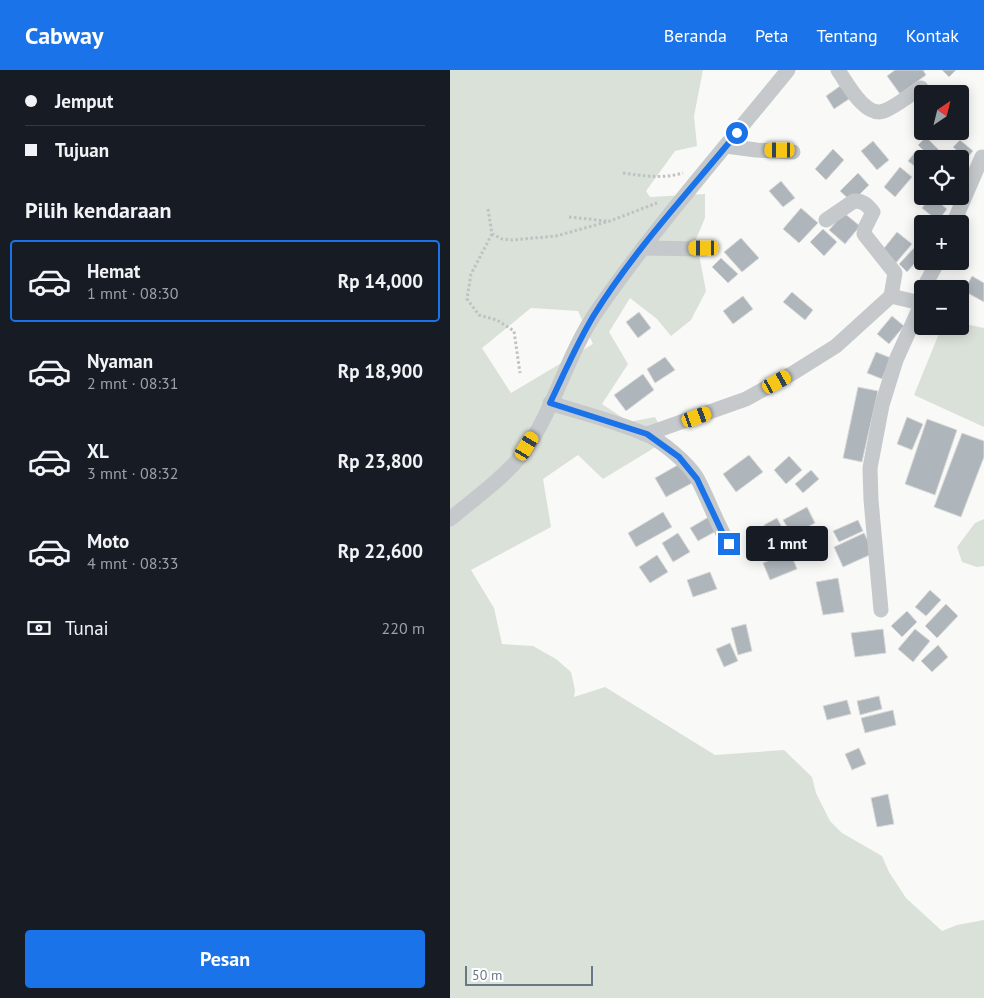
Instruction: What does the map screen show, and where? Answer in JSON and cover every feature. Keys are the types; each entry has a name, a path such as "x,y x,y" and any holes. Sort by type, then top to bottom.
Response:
{"street":[{"path":"450,518 496,481 521,455 546,413 595,314 682,197 788,70"},
{"path":"838,70 867,109 874,112 883,111 914,92"},
{"path":"726,146 792,152"},
{"path":"957,215 982,157"},
{"path":"647,434 746,399 793,373 836,346 891,296 895,273 864,234 873,212 869,207 859,201 854,202 826,220"},
{"path":"643,248 704,248"},
{"path":"891,296 914,294"},
{"path":"881,610 870,468 882,405 896,360 914,321"},
{"path":"550,403 647,434 679,457 697,479 729,544"}],"path":[{"path":"623,173 652,177 671,176 710,165"},
{"path":"492,234 502,240 556,236 610,221 652,205 682,197"},
{"path":"488,209 492,234 471,274 467,299 479,315 497,320 514,331 520,373"},
{"path":"569,218 610,221"}],"shaded area":[{"path":"450,70 703,70 694,116 697,146 675,151 646,191 650,197 705,194 705,218 696,239 706,291 691,320 671,336 657,319 630,298 609,332 628,364 602,404 629,422 655,417 667,440 603,479 578,455 543,479 551,527 471,570 494,608 502,644 533,646 556,659 571,672 575,690 574,697 605,687 715,755 784,750 812,777 816,793 830,821 842,833 882,856 889,872 906,898 942,931 957,925 984,920 984,998 450,998","holes":["531,308 578,311 593,344 511,393 482,348"]},
{"path":"969,325 984,328 984,427 914,395 938,335 969,335"},
{"path":"984,519 984,566 977,567 962,562 957,547 975,523"}],"building":[{"path":"895,70 923,70 926,75 900,94 887,76"},
{"path":"942,70 956,70 949,77"},
{"path":"843,84 852,97 834,109 826,96"},
{"path":"923,140 929,140 939,150 923,150 918,145"},
{"path":"960,140 973,151 969,156 969,150 956,150 953,147"},
{"path":"873,141 889,160 877,170 861,151"},
{"path":"833,149 844,160 826,180 815,169"},
{"path":"914,154 914,166 908,161"},
{"path":"900,167 912,177 895,197 884,187"},
{"path":"858,173 869,185 852,202 840,191"},
{"path":"781,181 795,198 783,207 769,191"},
{"path":"924,205 942,205 947,209 942,215 931,215 922,208"},
{"path":"801,208 818,223 799,243 783,229"},
{"path":"844,213 860,226 845,244 829,230"},
{"path":"823,229 837,242 824,256 810,242"},
{"path":"897,232 912,244 895,264 881,252"},
{"path":"741,238 759,258 742,272 724,252"},
{"path":"914,248 914,264 907,272 899,264"},
{"path":"721,258 738,274 728,283 712,267"},
{"path":"972,276 984,283 984,302 969,294 969,282"},
{"path":"792,292 813,310 805,320 783,302"},
{"path":"743,296 753,309 733,324 723,311"},
{"path":"639,312 651,328 638,338 626,322"},
{"path":"892,316 904,326 889,344 877,334"},
{"path":"876,352 891,358 882,379 867,373"},
{"path":"665,357 675,370 655,383 647,369"},
{"path":"643,374 654,390 626,411 614,395"},
{"path":"858,387 878,391 862,462 843,458"},
{"path":"907,417 923,424 912,450 897,444"},
{"path":"927,419 957,430 935,495 905,484"},
{"path":"962,433 984,441 984,457 961,517 934,507"},
{"path":"749,455 763,472 736,492 723,474"},
{"path":"789,456 802,470 786,484 774,470"},
{"path":"683,462 694,482 666,497 655,478"},
{"path":"811,470 819,479 803,493 795,484"},
{"path":"807,507 815,523 792,535 783,520"},
{"path":"663,512 672,527 636,547 628,533"},
{"path":"712,515 720,529 698,541 690,528"},
{"path":"777,518 786,535 774,542 764,525"},
{"path":"858,520 863,531 839,542 833,531"},
{"path":"678,533 690,552 673,562 662,543"},
{"path":"864,533 874,553 843,567 834,547"},
{"path":"790,552 797,569 770,580 763,563"},
{"path":"657,555 668,572 650,583 639,567"},
{"path":"710,572 717,589 693,597 687,580"},
{"path":"838,578 844,612 823,615 816,582"},
{"path":"930,590 941,600 926,616 915,607"},
{"path":"946,604 958,616 937,638 925,626"},
{"path":"907,611 917,622 902,637 891,626"},
{"path":"746,624 752,651 738,655 731,628"},
{"path":"883,629 886,653 855,657 851,633"},
{"path":"915,629 930,641 913,662 898,649"},
{"path":"730,643 738,661 724,667 716,649"},
{"path":"938,645 948,657 932,672 921,661"},
{"path":"879,696 882,709 860,715 857,701"},
{"path":"847,700 851,714 827,720 823,706"},
{"path":"893,710 896,725 865,733 861,718"},
{"path":"859,748 866,764 852,770 845,754"},
{"path":"888,794 894,824 877,827 871,798"}],"route":[{"path":"729,544 697,479 679,457 647,434 550,403 595,314 631,263 682,197 737,133"}]}
